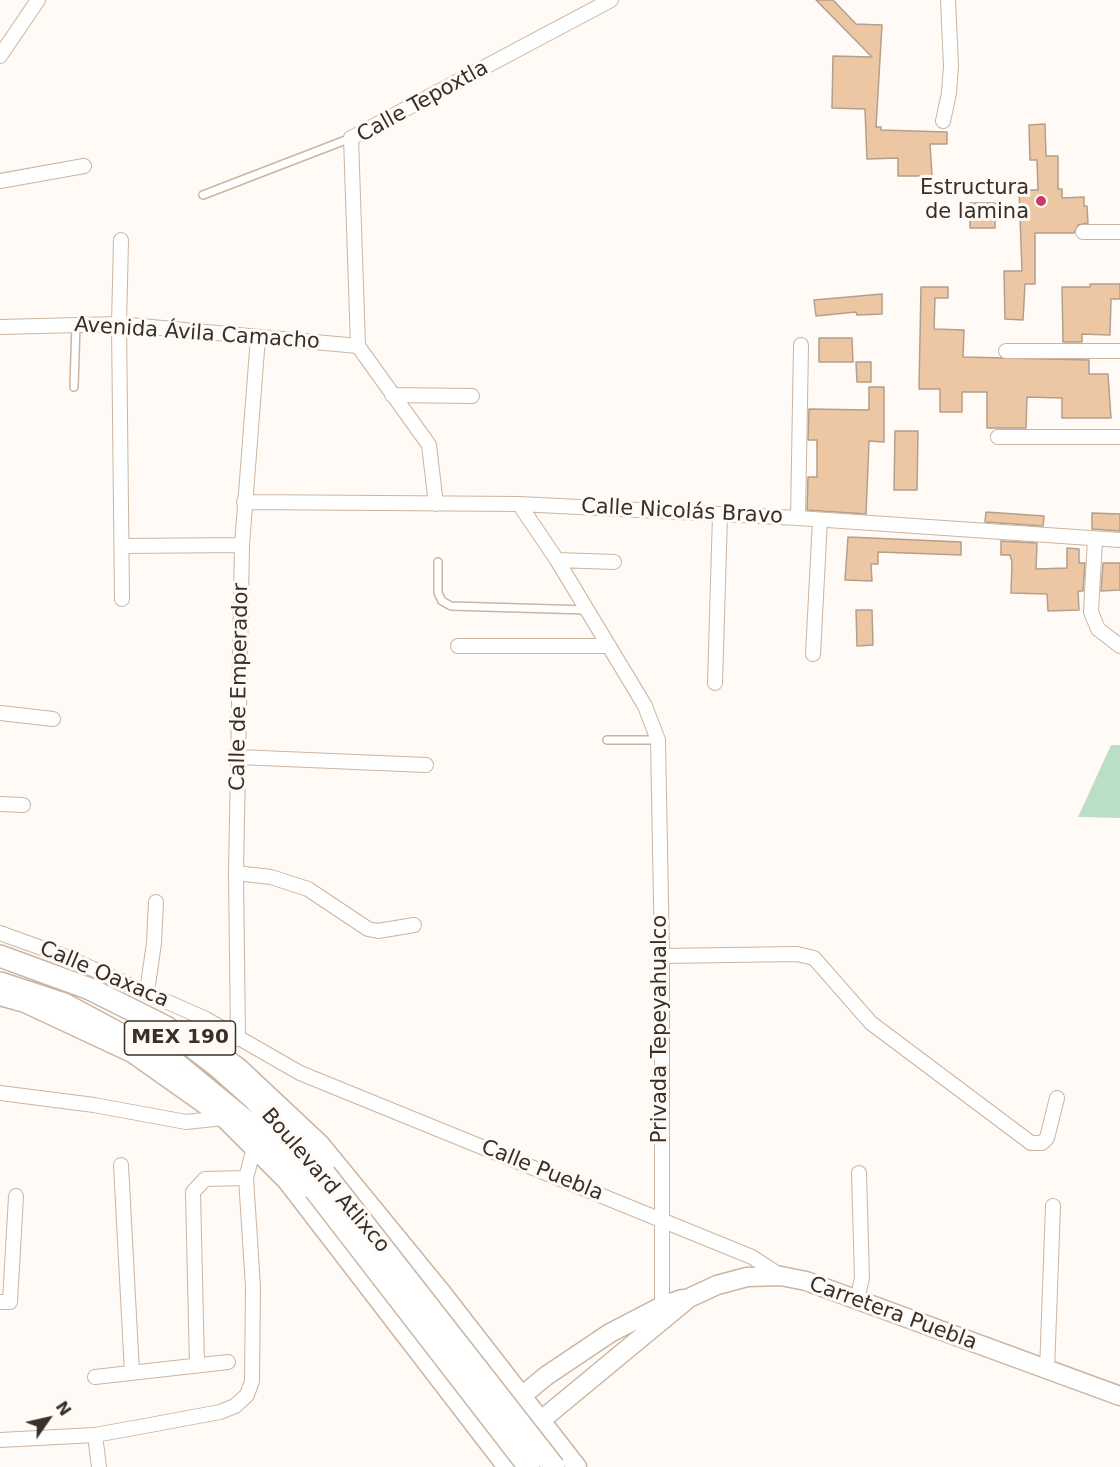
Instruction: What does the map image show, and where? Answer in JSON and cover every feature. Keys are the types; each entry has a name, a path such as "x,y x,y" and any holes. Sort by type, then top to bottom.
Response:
{"main road":[{"name":"Boulevard Atlixco","path":"0,956 90,989 166,1027 217,1066 253,1098 554,1467"},
{"name":"MEX 190","path":"0,983 64,1004 178,1065 320,1182 529,1467"},
{"path":"0,996 25,1004 132,1053 224,1118 287,1181 503,1461 540,1420 665,1311"},
{"path":"166,1027 200,1039 239,1068 320,1144 499,1365 577,1467"},
{"name":"Carretera Puebla","path":"665,1311 717,1285 747,1277 781,1276 806,1281 1120,1396"},
{"path":"482,1434 546,1376 610,1333 665,1311"},
{"path":"426,1360 453,1358 477,1338"},
{"path":"499,1365 526,1381 546,1376"}],"street":[{"path":"0,56 38,0"},
{"name":"Calle Tepoxtla","path":"358,346 351,138 611,0"},
{"path":"943,121 951,66 948,0"},
{"path":"0,181 84,166"},
{"path":"1083,232 1120,232"},
{"path":"122,240 119,324 122,599"},
{"name":"Avenida Ávila Camacho","path":"0,327 119,324 358,346"},
{"name":"Calle de Emperador","path":"238,1039 236,873 242,545 258,337"},
{"path":"798,518 801,345"},
{"path":"358,346 429,445 436,504"},
{"path":"1006,351 1120,351"},
{"path":"392,395 472,396"},
{"path":"998,437 1120,437"},
{"name":"Calle Nicolás Bravo","path":"244,502 519,504 798,518 1120,540"},
{"name":"Privada Tepeyahualco","path":"519,504 557,560 645,706 658,740 662,956 661,1220 665,1311"},
{"path":"714,683 720,515"},
{"path":"813,654 820,520"},
{"path":"1095,539 1091,612 1098,628 1120,646"},
{"path":"122,546 242,545"},
{"path":"557,560 614,562"},
{"path":"458,646 609,646"},
{"path":"0,713 53,719"},
{"path":"238,757 426,765"},
{"path":"0,804 23,806"},
{"path":"236,873 271,877 308,889 368,929 378,931 414,925"},
{"path":"147,992 154,943 156,902"},
{"name":"Calle Oaxaca","path":"0,933 64,956 206,1019 300,1073"},
{"path":"662,956 797,954 814,958 871,1023 1030,1143 1042,1143 1047,1138 1057,1098"},
{"name":"Calle Puebla","path":"300,1073 752,1257 781,1276"},
{"path":"0,1093 94,1105 186,1122 224,1118"},
{"path":"0,1440 95,1435 220,1412 235,1406 247,1395 252,1382 254,1287 246,1178 254,1148"},
{"path":"122,1165 132,1373"},
{"path":"857,1300 862,1278 860,1173"},
{"path":"197,1365 193,1192 205,1179 246,1178"},
{"path":"0,1302 10,1302 16,1196"},
{"path":"1047,1371 1053,1206"},
{"path":"95,1377 228,1362"},
{"path":"95,1435 99,1467"}],"lane":[{"path":"203,195 351,138"},
{"path":"74,387 76,324"},
{"path":"438,562 438,593 442,601 451,606 587,610"},
{"path":"607,740 658,740"}],"green space":[{"path":"1111,745 1120,745 1120,818 1078,817"}],"building":[{"path":"816,0 833,0 856,24 882,25 876,127 881,127 881,130 947,132 947,144 930,144 932,176 898,176 898,158 867,159 865,109 832,108 833,56 872,57"},
{"path":"1045,124 1046,156 1058,156 1058,189 1062,189 1062,198 1084,197 1088,223 1078,225 1074,233 1035,233 1035,284 1025,284 1023,320 1005,319 1004,271 1022,271 1019,190 1038,190 1037,160 1030,160 1029,125"},
{"path":"970,203 995,203 995,228 970,228"},
{"path":"1090,284 1120,284 1120,299 1111,299 1110,335 1082,334 1082,342 1063,342 1062,287 1090,287"},
{"path":"921,287 948,287 948,298 935,298 934,329 964,330 963,357 1089,360 1089,374 1108,374 1111,418 1062,418 1062,398 1027,397 1026,428 987,428 987,392 962,392 962,412 940,412 940,389 919,389"},
{"path":"882,294 882,314 857,315 856,312 816,316 814,300"},
{"path":"819,338 852,338 853,362 819,362"},
{"path":"856,362 871,362 871,382 857,382"},
{"path":"869,387 884,387 884,442 869,441 866,514 807,510 808,477 817,477 817,440 808,440 809,409 869,410"},
{"path":"895,431 918,431 917,490 894,490"},
{"path":"986,512 1044,516 1043,526 985,522"},
{"path":"1092,513 1120,514 1120,531 1092,529"},
{"path":"848,537 961,542 961,555 878,552 878,564 871,564 872,581 845,580"},
{"path":"1001,541 1037,543 1036,569 1067,568 1067,548 1079,549 1079,563 1085,563 1083,591 1078,591 1079,610 1048,611 1047,594 1011,593 1012,562 1010,555 1001,555"},
{"path":"1103,563 1120,563 1120,590 1101,591"},
{"path":"856,610 872,610 873,645 857,646"}],"place":[{"name":"Estructura de lamina","path":"1041,201"}]}
